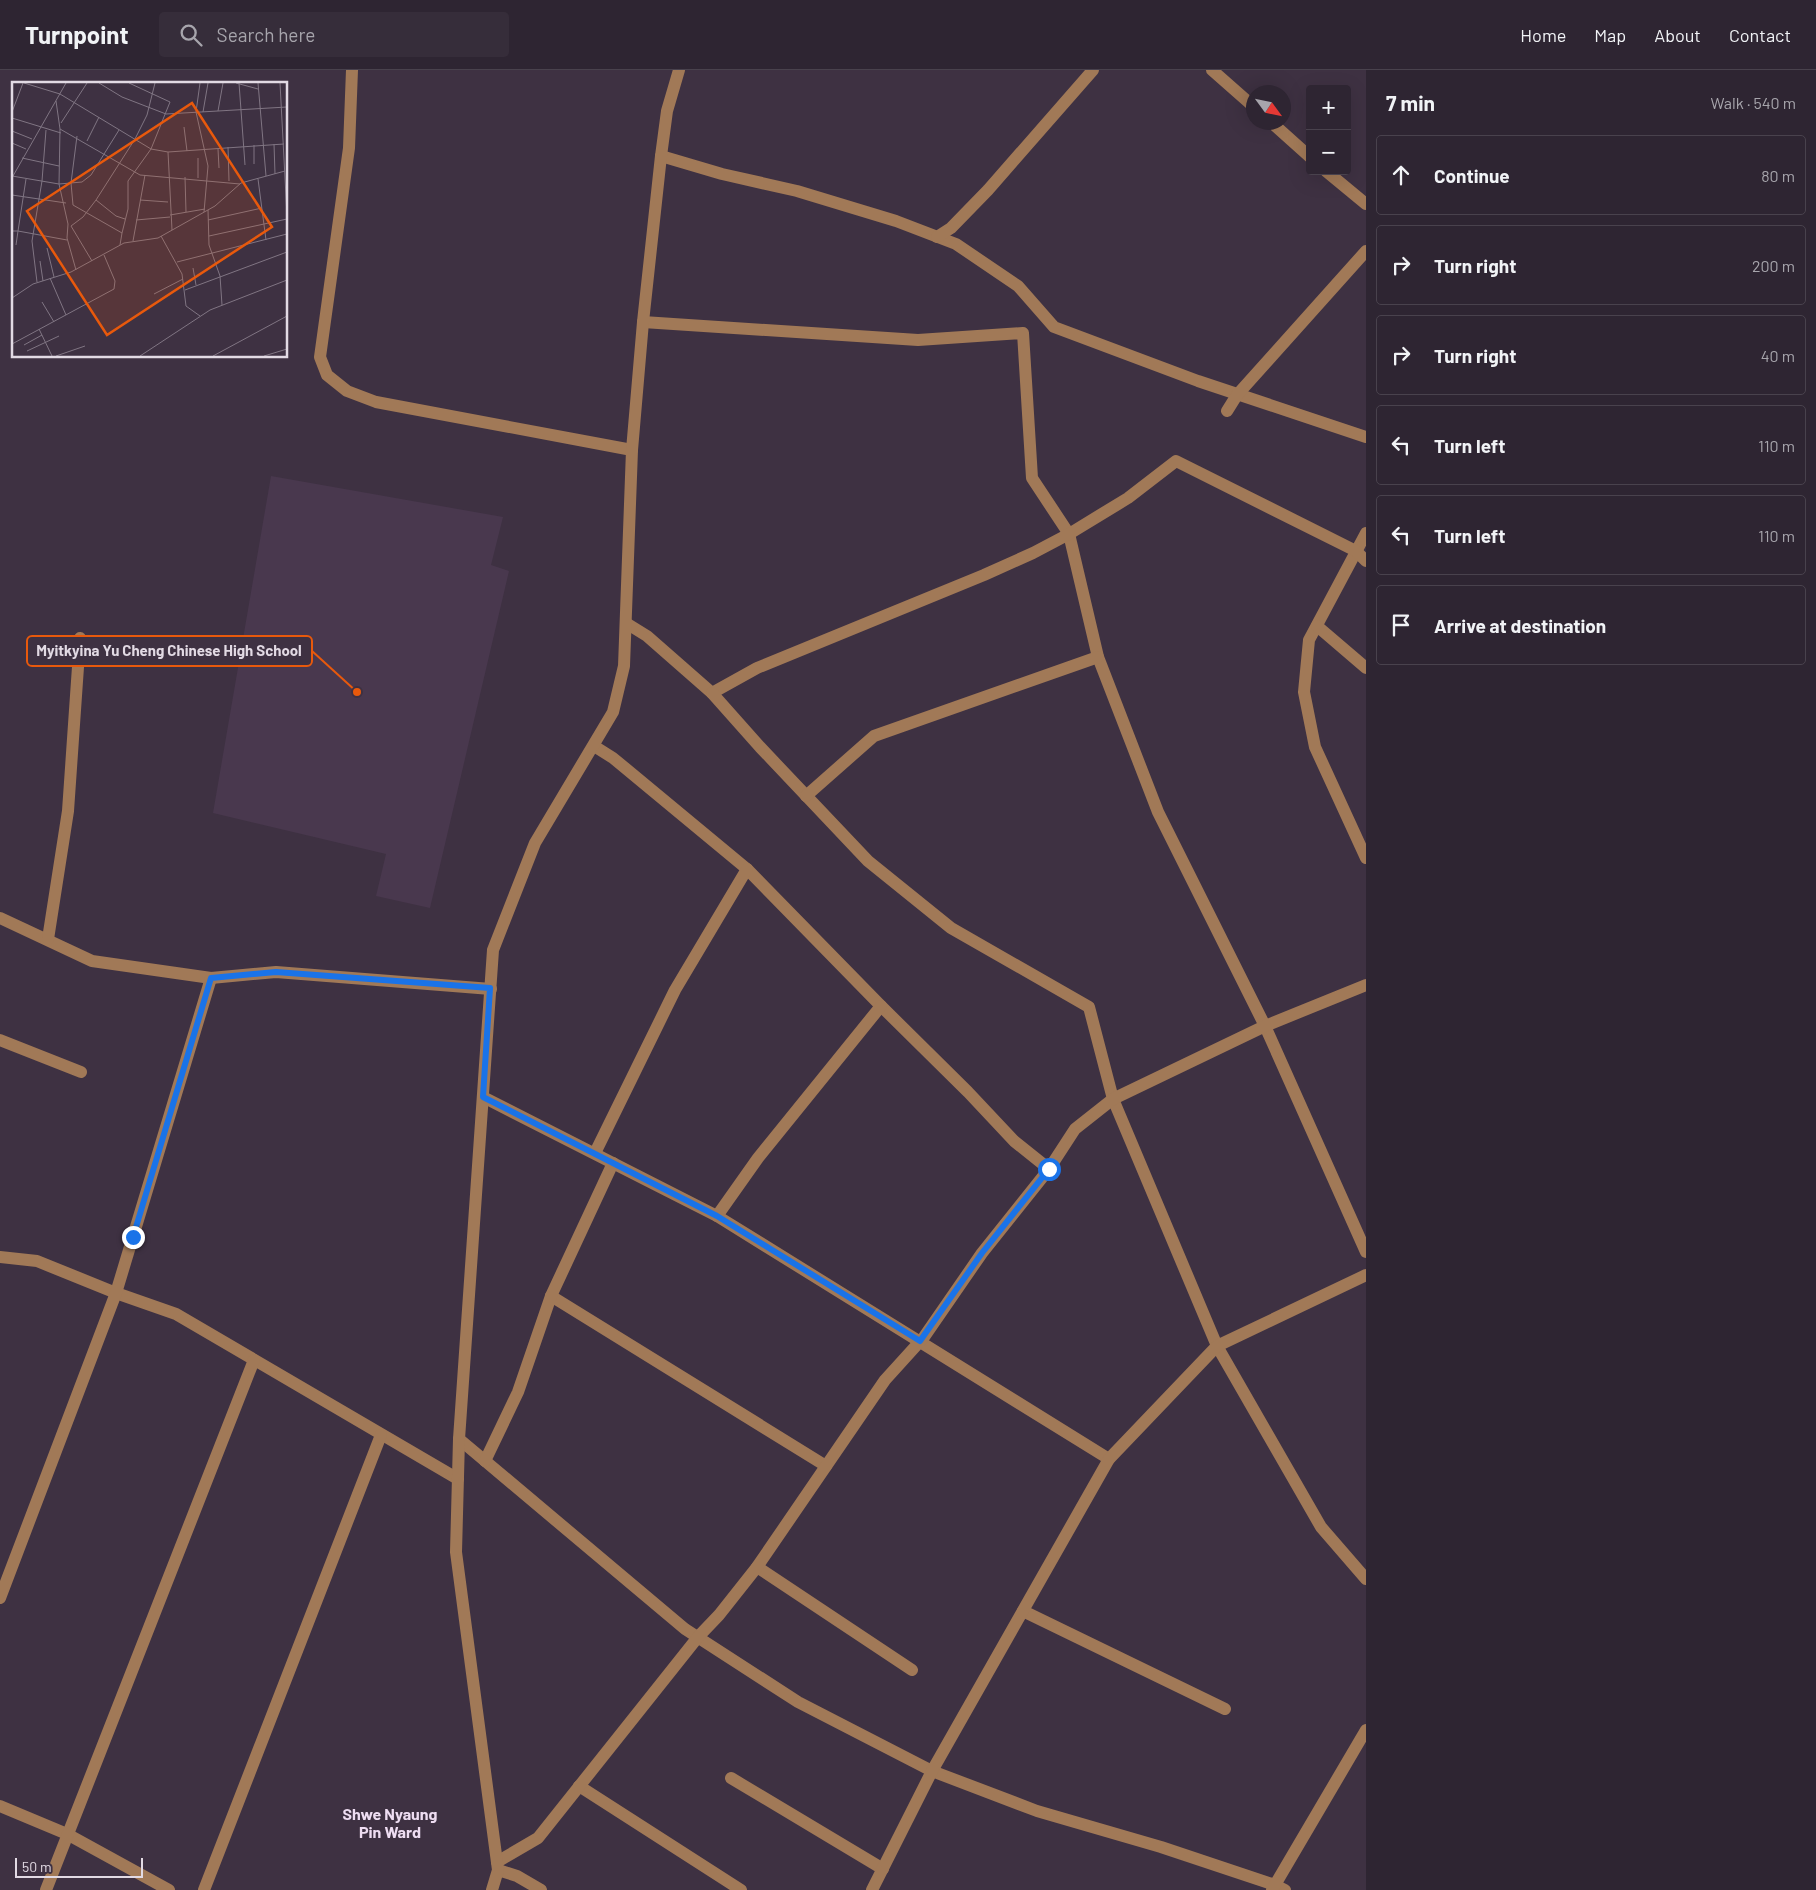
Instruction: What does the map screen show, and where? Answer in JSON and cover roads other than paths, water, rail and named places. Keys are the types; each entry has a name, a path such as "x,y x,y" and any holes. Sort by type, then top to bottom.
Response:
{"street":[{"path":"352,70 349,148 320,357 327,375 347,391 376,402 632,450"},
{"path":"492,1890 498,1866 456,1552 459,1439 493,950 535,843 613,712 624,666 632,450 661,156 667,111 679,70"},
{"path":"938,237 951,228 988,190 1093,70"},
{"path":"1212,70 1246,100"},
{"path":"1280,130 1306,153"},
{"path":"661,156 722,174 797,191 896,222 956,244 1018,286 1054,327 1237,394 1366,437"},
{"path":"1331,175 1366,204"},
{"path":"1227,411 1237,394 1366,251"},
{"path":"644,322 918,340 1022,333 1032,478 1069,534 1098,657 1158,812 1265,1026 1366,1252"},
{"path":"712,693 757,668 984,575 1069,534 1128,498 1176,461 1356,551 1366,561"},
{"path":"1366,533 1309,640 1304,692 1315,747 1366,858"},
{"path":"626,623 647,636 712,693 868,861 951,928 1089,1008 1113,1100 1217,1346 1321,1527 1366,1578"},
{"path":"1317,626 1366,668"},
{"path":"48,939 68,811 80,638"},
{"path":"806,796 874,736 1098,657"},
{"path":"594,746 621,764 747,869 1014,1141 1049,1169"},
{"path":"595,1153 674,990 747,869"},
{"path":"0,918 92,961 211,978 276,972 490,988"},
{"path":"0,1598 116,1293 211,978"},
{"path":"498,1866 538,1838 698,1637 719,1615 757,1567 885,1380 920,1341 982,1253 1049,1169 1076,1130 1113,1100 1265,1026 1366,985"},
{"path":"717,1216 758,1158 881,1006"},
{"path":"0,1040 81,1072"},
{"path":"483,1097 717,1216 1109,1460"},
{"path":"485,1461 518,1392 551,1296 613,1163"},
{"path":"0,1257 37,1261 116,1293 176,1314 458,1479"},
{"path":"872,1890 932,1771 1109,1460 1217,1346 1366,1275"},
{"path":"551,1296 826,1466"},
{"path":"46,1890 254,1360"},
{"path":"204,1890 381,1435"},
{"path":"459,1439 686,1629 798,1702 932,1771 1037,1811 1161,1847 1277,1888 1366,1730"},
{"path":"757,1567 912,1670"},
{"path":"1023,1611 1224,1709"},
{"path":"731,1778 883,1869"},
{"path":"579,1786 742,1890"},
{"path":"0,1806 67,1834 169,1890"},
{"path":"498,1866 541,1890"}],"place":[{"name":"Myitkyina Yu Cheng Chinese High School","path":"357,692"}],"district":[{"name":"Shwe Nyaung Pin Ward","path":"390,1823"}]}
